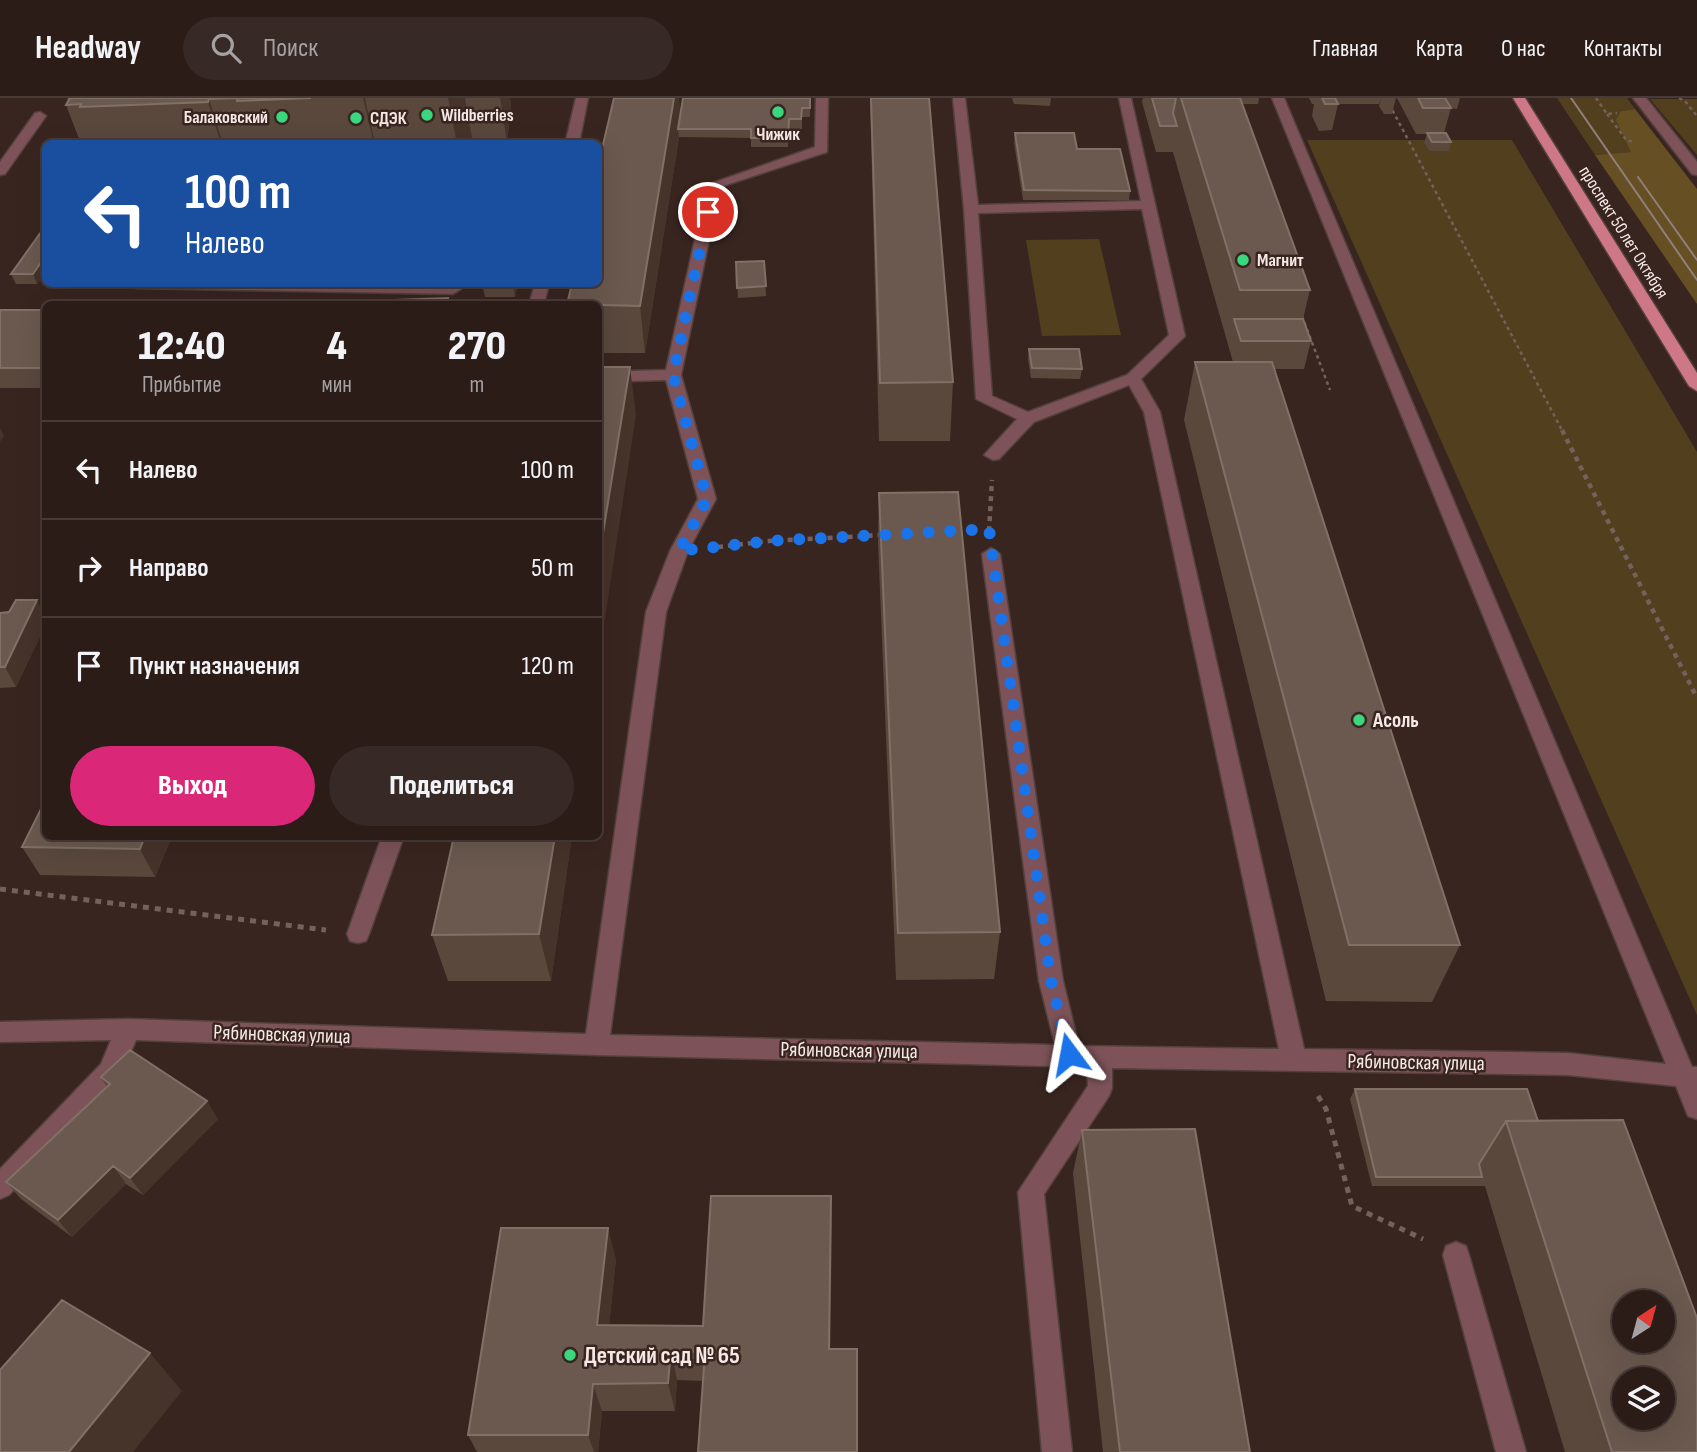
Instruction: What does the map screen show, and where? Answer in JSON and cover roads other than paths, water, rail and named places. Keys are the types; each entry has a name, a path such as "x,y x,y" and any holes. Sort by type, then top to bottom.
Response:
{"main road":[{"name":"проспект 50 лет Октября","path":"1519,98 1697,386"}],"street":[{"path":"573,140 582,98"},
{"path":"597,1045 656,612 679,551 707,499 673,375 714,185 822,149 822,98"},
{"path":"959,98 971,209 984,399 1028,418"},
{"path":"993,455 1028,418 1133,378 1177,336 1125,98"},
{"path":"1278,98 1690,1077 1697,1108"},
{"path":"1639,98 1697,171"},
{"path":"0,171 40,116"},
{"path":"971,209 1149,205"},
{"path":"256,287 456,292"},
{"path":"602,377 673,375"},
{"path":"1133,378 1152,412 1294,1060"},
{"path":"991,554 1051,981 1069,1054"},
{"path":"358,934 392,840"},
{"path":"0,1187 110,1071 128,1029"},
{"name":"Рябиновская улица","path":"0,1032 128,1029 597,1045 1069,1054 1099,1057 1568,1064 1690,1077"},
{"path":"1057,1452 1031,1192 1100,1088 1099,1057"},
{"path":"1456,1255 1511,1452"}],"tram line":[{"path":"1571,98 1697,280"},
{"path":"1638,177 1697,260"}],"place":[{"name":"Чижик","path":"778,112"},
{"name":"Wildberries","path":"427,115"},
{"name":"Балаковский","path":"282,117"},
{"name":"СДЭК","path":"356,118"},
{"name":"Магнит","path":"1243,260"},
{"name":"Асоль","path":"1359,720"},
{"name":"Детский сад № 65","path":"570,1355"}]}
